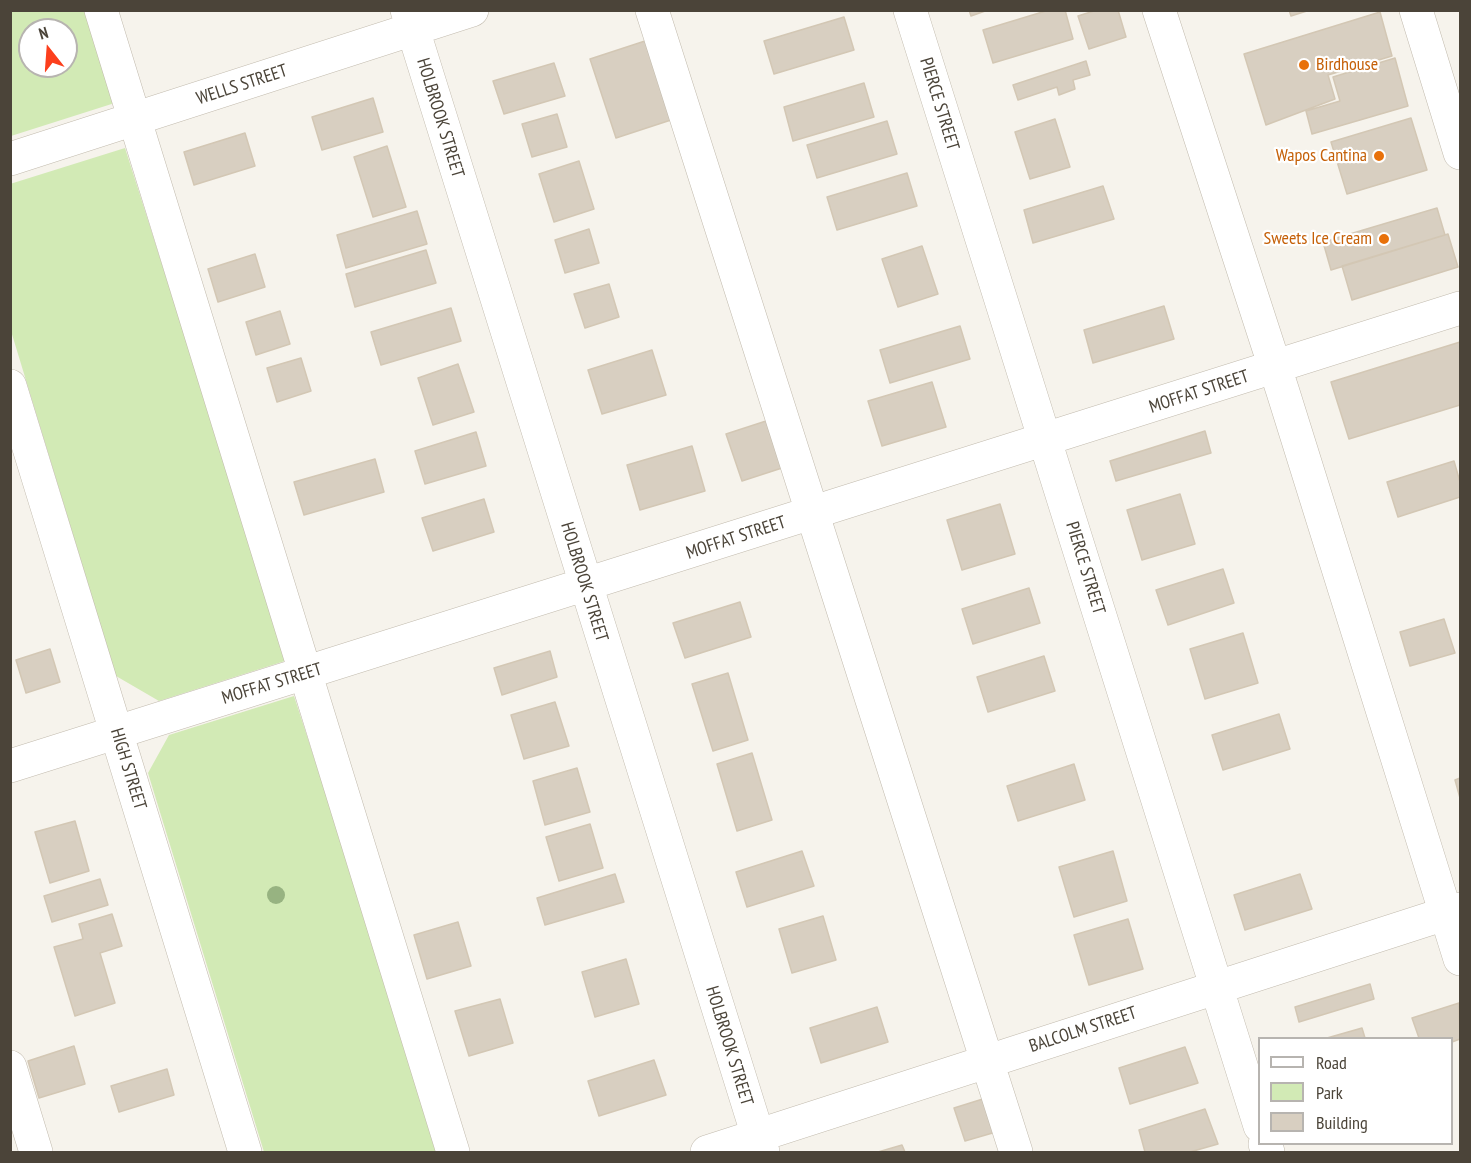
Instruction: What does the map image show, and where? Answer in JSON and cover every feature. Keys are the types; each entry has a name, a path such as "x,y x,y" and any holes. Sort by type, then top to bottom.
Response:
{"street":[{"path":"101,10 453,1152"},
{"name":"WELLS STREET","path":"10,159 134,120 410,20 472,10"},
{"path":"652,10 1016,1152"},
{"name":"PIERCE STREET","path":"910,10 1258,1120"},
{"path":"1159,10 1453,912 1461,959"},
{"path":"1416,10 1461,153"},
{"name":"HOLBROOK STREET","path":"410,20 760,1144"},
{"name":"MOFFAT STREET","path":"10,766 1461,308"},
{"name":"HIGH STREET","path":"10,386 245,1152"},
{"name":"BALCOLM STREET","path":"707,1152 760,1144 988,1061 1453,912"},
{"path":"10,1067 36,1152"}],"green space":[{"path":"11,11 93,11 121,101 11,136"},
{"path":"125,148 288,660 159,701 116,676 11,331 10,184"},
{"path":"294,696 442,1152 264,1152 148,773 169,735"}],"building":[{"path":"969,10 988,10 971,16"},
{"path":"1049,10 1065,10 1073,39 993,63 983,30"},
{"path":"1097,10 1118,10 1126,37 1089,49 1078,16"},
{"path":"1289,10 1310,10 1291,16"},
{"name":"Birdhouse","path":"1380,12 1392,56 1328,75 1335,99 1266,125 1244,54"},
{"path":"844,17 854,50 774,74 764,41"},
{"path":"648,40 674,119 616,138 590,59"},
{"path":"1395,58 1408,106 1312,134 1306,111 1340,101 1333,77"},
{"path":"1086,61 1090,75 1073,80 1075,89 1059,95 1057,87 1018,100 1013,85"},
{"path":"554,63 565,96 504,114 493,81"},
{"path":"864,83 874,117 793,141 784,107"},
{"path":"373,98 383,132 322,150 312,117"},
{"path":"557,114 567,147 532,157 522,124"},
{"name":"Wapos Cantina","path":"1411,118 1427,170 1347,194 1331,142"},
{"path":"1055,119 1070,167 1030,179 1015,132"},
{"path":"887,121 897,154 817,178 807,145"},
{"path":"245,133 255,166 194,185 184,152"},
{"path":"387,146 406,207 373,217 354,157"},
{"path":"579,161 594,209 554,222 539,174"},
{"path":"907,173 917,206 837,230 827,197"},
{"path":"1103,186 1114,219 1033,243 1024,210"},
{"name":"Sweets Ice Cream","path":"1437,208 1445,235 1331,270 1323,242"},
{"path":"417,211 427,244 346,268 337,235"},
{"path":"589,229 599,263 565,273 555,240"},
{"path":"1448,234 1458,267 1352,300 1342,266"},
{"path":"922,246 938,294 898,307 882,259"},
{"path":"426,250 436,283 355,307 346,274"},
{"path":"255,254 265,287 218,302 208,269"},
{"path":"609,284 619,317 585,328 574,294"},
{"path":"1164,306 1174,339 1093,363 1084,330"},
{"path":"451,308 461,341 381,365 371,332"},
{"path":"280,311 290,344 256,355 246,322"},
{"path":"960,326 970,359 890,383 880,350"},
{"path":"1460,342 1460,405 1349,439 1331,382"},
{"path":"652,350 666,395 602,414 588,370"},
{"path":"301,358 311,391 277,402 267,368"},
{"path":"458,364 474,412 433,425 418,378"},
{"path":"932,382 946,427 882,446 868,401"},
{"path":"766,421 782,468 742,481 726,434"},
{"path":"1205,431 1211,453 1116,481 1110,461"},
{"path":"476,432 486,466 425,484 415,451"},
{"path":"692,446 705,491 640,510 627,465"},
{"path":"375,459 384,492 304,515 294,482"},
{"path":"1454,461 1460,482 1460,497 1398,517 1387,482"},
{"path":"1180,494 1195,544 1142,560 1127,510"},
{"path":"484,499 494,532 433,551 422,518"},
{"path":"1000,504 1015,554 962,570 947,520"},
{"path":"1223,569 1234,603 1168,625 1156,590"},
{"path":"1029,588 1040,623 973,644 962,609"},
{"path":"740,602 751,637 685,658 673,623"},
{"path":"1444,619 1455,653 1410,666 1400,632"},
{"path":"1243,633 1258,683 1205,699 1190,649"},
{"path":"50,649 60,682 26,693 16,660"},
{"path":"550,651 557,677 502,695 494,668"},
{"path":"1044,656 1055,691 988,712 977,677"},
{"path":"728,673 748,740 713,751 692,684"},
{"path":"555,702 569,746 524,759 511,715"},
{"path":"1279,714 1290,749 1223,770 1212,735"},
{"path":"752,753 772,820 737,831 717,764"},
{"path":"1074,764 1085,800 1018,821 1007,786"},
{"path":"577,768 590,812 545,825 533,781"},
{"path":"1460,778 1460,798 1455,780"},
{"path":"75,821 89,871 50,883 35,832"},
{"path":"590,824 603,868 559,881 546,837"},
{"path":"802,851 814,886 747,907 736,872"},
{"path":"1113,851 1127,901 1074,917 1059,867"},
{"path":"615,874 624,902 545,925 537,898"},
{"path":"1300,874 1312,909 1245,930 1234,895"},
{"path":"100,879 108,905 52,922 44,896"},
{"path":"112,914 122,946 100,953 115,1003 75,1016 54,947 83,939 79,924"},
{"path":"823,916 836,960 792,973 779,929"},
{"path":"1128,919 1143,969 1089,985 1074,935"},
{"path":"458,922 471,966 427,979 414,935"},
{"path":"626,959 639,1004 595,1017 582,972"},
{"path":"1370,984 1374,999 1299,1022 1295,1007"},
{"path":"500,999 513,1043 469,1056 455,1011"},
{"path":"1459,1003 1460,1039 1453,1042 1453,1037 1419,1037 1412,1018"},
{"path":"877,1007 888,1042 821,1063 810,1028"},
{"path":"1362,1028 1365,1037 1330,1037"},
{"path":"74,1046 85,1084 39,1098 28,1061"},
{"path":"1185,1047 1198,1083 1130,1104 1119,1068"},
{"path":"654,1060 666,1095 599,1116 588,1081"},
{"path":"167,1069 174,1095 119,1112 111,1086"},
{"path":"986,1098 996,1132 965,1141 954,1108"},
{"path":"1205,1109 1218,1144 1190,1152 1145,1152 1139,1130"},
{"path":"902,1145 905,1152 878,1152"}],"place":[{"name":"Birdhouse","path":"1304,65"},
{"name":"Wapos Cantina","path":"1379,156"},
{"name":"Sweets Ice Cream","path":"1384,239"}]}
